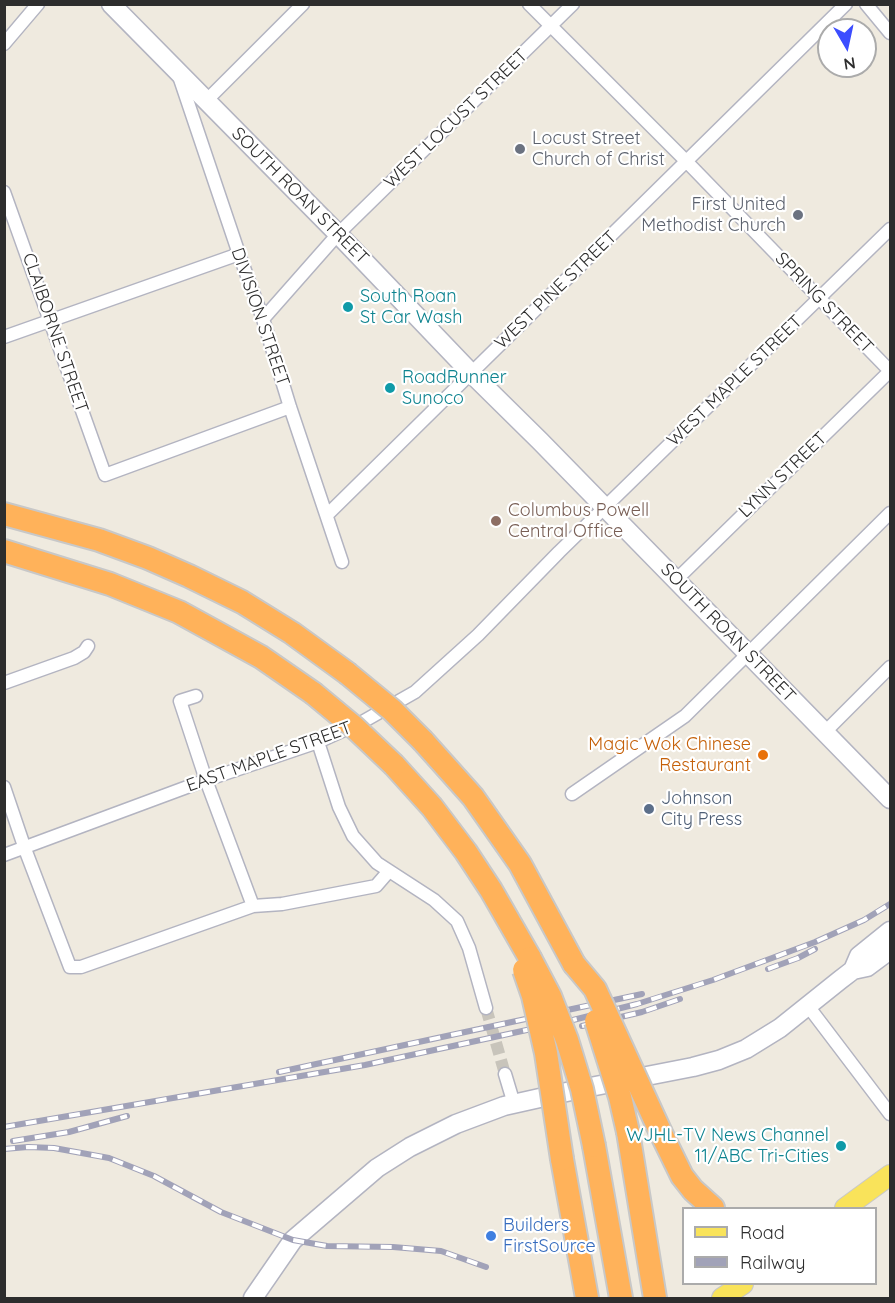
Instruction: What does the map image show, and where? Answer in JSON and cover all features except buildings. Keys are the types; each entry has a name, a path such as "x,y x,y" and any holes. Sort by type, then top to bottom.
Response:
{"highway":[{"path":"4,514 99,540 148,558 242,602 292,633 347,673 392,710 473,797 520,864 569,955 604,1042 628,1132 655,1299"},
{"path":"4,551 110,584 178,612 261,657 313,693 354,727 393,765 447,826 507,916 527,963 550,996 567,1040 582,1089 594,1146 621,1299"},
{"path":"569,955 595,989 682,1176 711,1207"},
{"path":"527,963 546,1053 586,1299"}],"main road":[{"name":"SOUTH ROAN STREET","path":"111,4 891,799"},
{"path":"853,970 859,956 891,931"},
{"path":"253,1299 293,1240 376,1168 410,1147 456,1124 514,1104 686,1069 719,1060 766,1037 853,970 867,967 891,950"},
{"path":"848,1207 891,1174"},
{"path":"722,1299 742,1285"}],"street":[{"path":"4,44 38,4"},
{"path":"206,100 303,4"},
{"name":"SPRING STREET","path":"529,4 687,162 890,371"},
{"name":"WEST LOCUST STREET","path":"263,319 338,234 573,4"},
{"name":"WEST PINE STREET","path":"327,515 846,4"},
{"path":"866,4 891,33"},
{"name":"DIVISION STREET","path":"177,72 263,319 342,562"},
{"name":"CLAIBORNE STREET","path":"4,192 105,475 290,407"},
{"name":"WEST MAPLE STREET","path":"606,507 891,229"},
{"path":"4,337 239,254"},
{"name":"LYNN STREET","path":"676,580 890,371"},
{"name":"EAST MAPLE STREET","path":"4,855 206,780 318,742 364,722 415,692 478,634 606,507"},
{"path":"572,794 686,716 891,513"},
{"path":"4,683 74,658 84,652 88,646"},
{"path":"825,732 891,667"},
{"path":"196,696 180,701 206,780 253,906"},
{"path":"318,742 339,807 353,836 377,863 434,900 457,921 469,948 486,1008"},
{"path":"4,787 70,967 81,967 253,906 282,904 376,886 389,871"},
{"path":"808,1006 891,1114"},
{"path":"505,1074 514,1104"}],"tunnel":[{"path":"486,1008 505,1074"}],"railway":[{"path":"4,1127 365,1065 637,1004 713,980 815,942 864,920 890,904"},
{"path":"768,969 815,949"},
{"path":"279,1072 642,994"},
{"path":"582,1026 642,1012 680,999"},
{"path":"13,1141 69,1132 127,1116"},
{"path":"4,1149 54,1148 109,1158 154,1176 221,1212 293,1240 327,1246 393,1247 441,1251 486,1267"}],"place":[{"name":"Locust Street Church of Christ","path":"520,149"},
{"name":"First United Methodist Church","path":"798,215"},
{"name":"South Roan St Car Wash","path":"348,307"},
{"name":"RoadRunner Sunoco","path":"390,388"},
{"name":"Columbus Powell Central Office","path":"496,521"},
{"name":"Magic Wok Chinese Restaurant","path":"763,755"},
{"name":"Johnson City Press","path":"649,809"},
{"name":"WJHL-TV News Channel 11/ABC Tri-Cities","path":"841,1146"},
{"name":"Builders FirstSource","path":"491,1236"}]}
